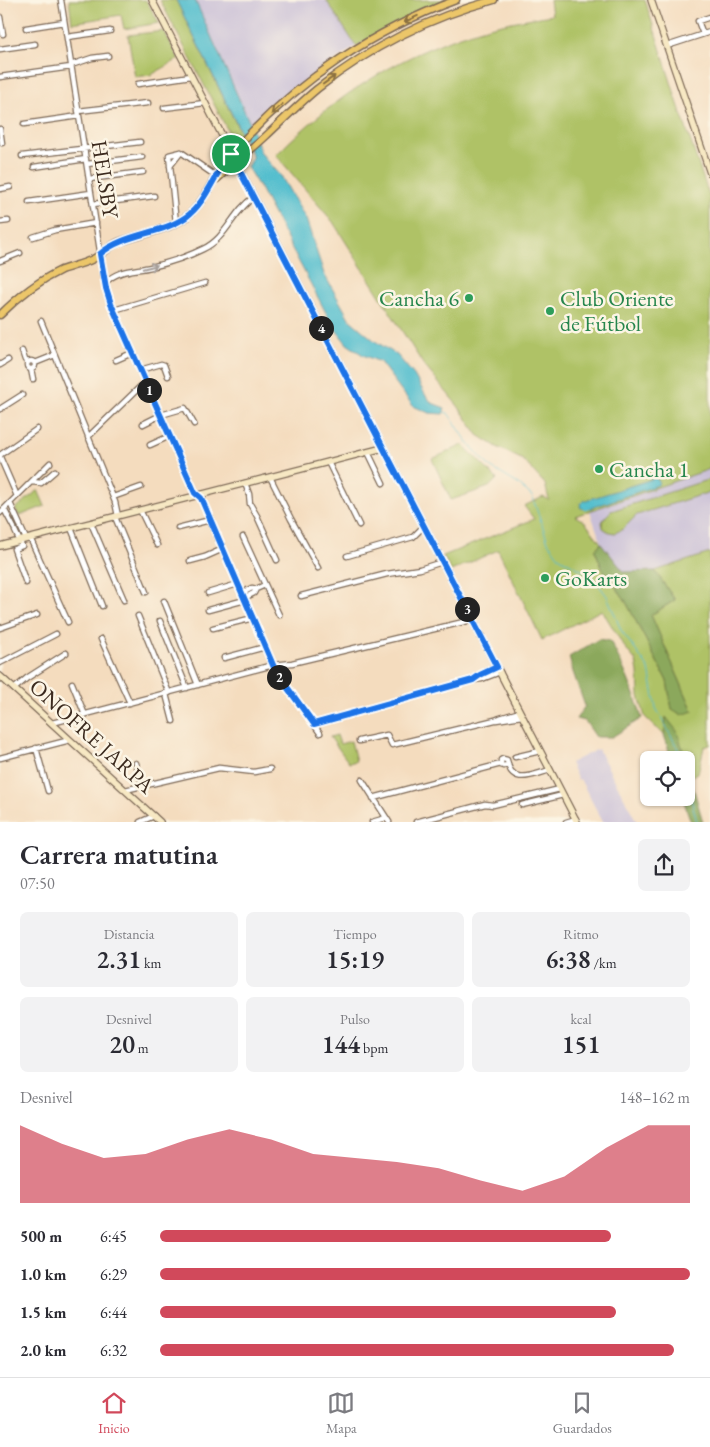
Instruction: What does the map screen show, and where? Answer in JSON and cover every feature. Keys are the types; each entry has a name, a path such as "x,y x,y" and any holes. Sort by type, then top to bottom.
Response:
{"main road":[{"path":"0,315 11,304 48,277 64,269 92,260 117,243 176,223 192,211 231,154 241,143 257,126 304,85 350,52 398,24 456,0"},
{"path":"212,183 291,111 345,68 405,34 437,19 494,0"}],"street":[{"name":"HELSBY","path":"61,0 100,254 105,283 114,310 195,493 201,498 273,666 320,732"},
{"path":"152,0 576,821 566,822"},
{"path":"651,0 708,159 710,173"},
{"path":"0,17 3,34"},
{"path":"703,34 698,21 710,17"},
{"path":"26,28 64,22"},
{"path":"66,37 110,31"},
{"path":"667,46 710,32"},
{"path":"0,49 35,44"},
{"path":"0,77 71,66 92,58 108,56"},
{"path":"138,84 191,76"},
{"path":"24,124 79,113 148,103"},
{"path":"164,108 205,103"},
{"path":"0,129 2,143"},
{"path":"22,156 140,142"},
{"path":"176,223 169,155 181,152 216,176"},
{"path":"34,167 142,157"},
{"path":"89,179 143,172"},
{"path":"0,188 10,187"},
{"path":"29,202 91,193"},
{"path":"93,204 154,196"},
{"path":"105,283 121,272 158,265 205,248 219,238 240,208 254,197"},
{"path":"0,222 8,221"},
{"path":"33,237 55,230 96,223"},
{"path":"0,261 20,253"},
{"path":"114,310 205,284"},
{"path":"42,321 113,497 116,516 146,592"},
{"path":"22,351 31,369 33,379"},
{"path":"116,360 132,353"},
{"path":"31,369 35,363 55,355"},
{"path":"0,365 8,360"},
{"path":"28,362 31,360 35,363"},
{"path":"140,370 161,364 164,365 168,376"},
{"path":"88,437 145,382"},
{"path":"0,410 22,395"},
{"path":"143,424 185,408 194,424"},
{"path":"17,496 1,464 0,456 36,429"},
{"path":"150,445 170,436"},
{"path":"0,546 13,546 26,540 116,516 383,448"},
{"path":"368,452 383,483"},
{"path":"328,462 360,525"},
{"path":"0,513 50,463"},
{"path":"32,482 41,483 55,471"},
{"path":"270,477 318,568"},
{"path":"245,483 250,504 277,560"},
{"path":"113,497 141,487"},
{"path":"10,503 26,540 68,622"},
{"path":"4,509 14,530 26,540"},
{"path":"140,510 156,545"},
{"path":"178,528 210,520"},
{"path":"91,523 124,600"},
{"path":"347,556 413,537 424,526"},
{"path":"71,528 102,606"},
{"path":"243,537 279,615"},
{"path":"13,546 26,583"},
{"path":"190,561 223,549"},
{"path":"301,596 387,574 420,569 442,562"},
{"path":"208,593 238,584"},
{"path":"208,610 254,593 256,589 265,584"},
{"path":"164,601 198,685"},
{"path":"0,628 37,615"},
{"path":"138,616 168,693 173,721"},
{"path":"213,628 253,618"},
{"path":"52,723 273,666 292,664 472,620"},
{"path":"160,621 187,688"},
{"path":"0,662 56,634"},
{"path":"101,639 130,703"},
{"path":"224,658 265,647"},
{"path":"14,689 27,678 66,653"},
{"path":"314,724 473,680 480,675 498,670"},
{"name":"ONOFRE JARPA","path":"0,676 160,822"},
{"path":"72,683 85,715"},
{"path":"359,741 387,735 392,746 521,714"},
{"path":"0,758 70,740"},
{"path":"36,748 48,791"},
{"path":"515,757 540,751"},
{"path":"374,798 501,764 501,760 505,759 508,761 507,765 512,772 521,778 550,770"},
{"path":"136,763 143,786"},
{"path":"125,790 219,768 254,772 270,769"},
{"path":"362,780 388,820 372,822"},
{"path":"416,822 485,804 493,805 560,788"},
{"path":"522,804 563,795"},
{"path":"140,822 154,816"}],"shaded area":[{"path":"195,0 326,0 356,46 298,87 251,126"},
{"path":"710,469 710,553 655,571 624,572 601,543 590,511"},
{"path":"598,749 637,822 603,822 580,779 578,780 570,763"}],"green space":[{"path":"69,0 146,0 159,23 124,29 121,15 72,23"},
{"path":"160,0 176,0 242,136 237,140 230,135"},
{"path":"326,0 450,0 356,46"},
{"path":"550,0 645,0 710,198 710,469 575,516 584,521 601,543 595,550 603,570 624,598 667,681 672,709 693,711 651,615 675,600 655,571 710,553 710,745 704,747 698,773 695,774 695,751 683,751 666,717 664,735 645,717 639,696 636,661 623,645 602,610 542,640 498,550 451,571 443,556 534,519 524,506 543,497 549,500 545,484 523,460 478,435 458,406 423,364 333,222 276,155 299,133 348,94 401,62 429,48 489,27 552,15"},
{"path":"164,31 179,59 151,75 135,77 128,35"},
{"path":"463,445 497,479 489,487 451,500 432,459"},
{"path":"710,479 710,492 637,515 623,529 615,533 603,528 602,522 611,511"},
{"path":"38,490 45,506 19,516 15,509"},
{"path":"601,543 624,572 655,571 675,600 651,615 693,711 682,715 672,709 667,681 624,598 603,570 595,550"},
{"path":"599,639 610,641 628,679 642,718 612,737 596,737 585,721 576,719 585,706 569,657"},
{"path":"666,717 677,731 683,751 669,751 664,735"},
{"path":"337,735 340,744 351,741 356,761 349,763 330,737"},
{"path":"695,794 703,822 691,822 685,806 695,806"}],"water":[{"path":"176,0 195,0 251,126 261,153 281,176 306,219 324,274 350,320 375,341 397,355 414,375 432,403 445,408 443,414 429,413 413,406 380,362 363,355 347,344 333,326 247,167 252,155"},
{"path":"655,478 659,481 658,485 585,510 580,507 584,501"}],"waterway":[{"path":"444,412 448,413 469,444 490,467 518,484 532,496 548,542 560,558 592,576 607,596 621,630 649,669 656,708 678,751"},
{"path":"693,806 697,822"}],"place":[{"name":"Cancha 6","path":"469,298"},
{"name":"Club Oriente de Fútbol","path":"550,311"},
{"name":"Cancha 1","path":"599,469"},
{"name":"GoKarts","path":"545,578"}],"route":[{"path":"231,154 497,667 473,680 314,724 276,672 201,498 195,493 111,304 100,254 117,243 153,232 181,220 189,214 198,205 231,154"}]}
